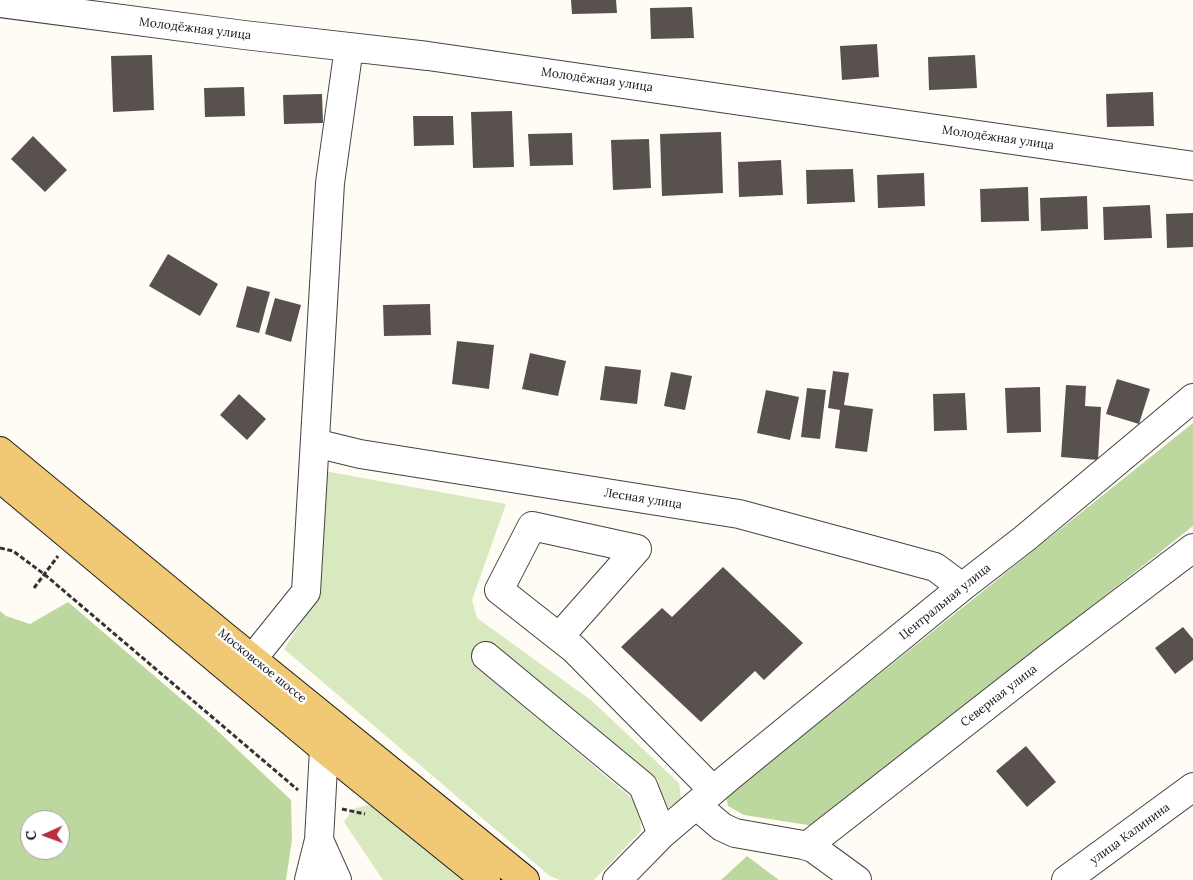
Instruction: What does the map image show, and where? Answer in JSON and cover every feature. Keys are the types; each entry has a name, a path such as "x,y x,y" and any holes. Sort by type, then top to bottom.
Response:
{"main road":[{"name":"Московское шоссе","path":"0,451 525,880"},
{"name":"Московское шоссе","path":"0,478 324,749 486,880"}],"street":[{"name":"Молодёжная улица","path":"0,4 244,36 438,57 1193,166"},
{"path":"253,658 306,592 330,183 349,47"},
{"name":"Центральная улица","path":"618,880 662,834 962,586 1024,540 1193,398"},
{"name":"Лесная улица","path":"314,443 360,454 739,514 935,566 962,586"},
{"path":"559,637 637,548 532,526 499,590 574,649 705,798 722,827 735,833 810,847 857,880"},
{"name":"Северная улица","path":"810,847 1049,657 1193,548"},
{"path":"486,656 642,786 662,834"},
{"path":"309,880 319,840 324,749"},
{"name":"улица Калинина","path":"1066,880 1193,787"},
{"path":"319,840 337,880"}],"path":[{"path":"34,588 72,538"},
{"path":"0,548 13,551 44,574 293,787 321,805 365,814 372,820"}],"green space":[{"path":"1193,423 1193,526 814,826 744,815 728,806 726,797"},
{"path":"324,471 506,504 472,600 477,618 592,701 679,783 681,799 668,808 656,797 659,781 487,642 472,663 635,801 640,811 641,831 594,880 560,880 550,876 284,649 314,602"},
{"path":"68,602 207,721 291,800 292,840 286,880 0,880 0,611 6,616 30,624"},
{"path":"367,805 377,807 466,880 383,880 344,822 353,809"},
{"path":"747,856 779,880 721,880"}],"building":[{"path":"571,0 616,0 617,13 572,14"},
{"path":"692,7 694,38 651,39 650,8"},
{"path":"877,44 879,77 842,80 840,46"},
{"path":"152,55 154,110 113,112 111,56"},
{"path":"975,55 977,88 929,90 928,57"},
{"path":"244,87 245,116 205,117 204,88"},
{"path":"1153,92 1154,126 1107,127 1106,94"},
{"path":"322,94 323,123 284,124 283,95"},
{"path":"512,111 514,167 473,168 471,112"},
{"path":"413,116 453,116 454,145 414,146"},
{"path":"721,132 723,193 662,196 660,134"},
{"path":"572,133 573,165 530,166 528,134"},
{"path":"33,136 67,170 45,192 11,159"},
{"path":"649,139 651,188 613,190 611,140"},
{"path":"781,160 783,195 739,197 738,162"},
{"path":"853,169 855,202 807,204 806,170"},
{"path":"924,173 925,206 878,208 877,175"},
{"path":"1028,187 1029,221 981,222 980,189"},
{"path":"1087,196 1088,229 1041,231 1040,198"},
{"path":"1150,205 1152,238 1104,240 1103,207"},
{"path":"1193,213 1193,247 1167,248 1166,214"},
{"path":"168,254 218,284 200,316 149,286"},
{"path":"247,286 270,292 259,333 236,327"},
{"path":"275,298 301,305 291,342 265,334"},
{"path":"430,304 431,335 384,336 383,305"},
{"path":"457,341 494,345 489,389 452,384"},
{"path":"530,353 566,361 558,396 522,389"},
{"path":"605,366 641,370 637,404 600,400"},
{"path":"833,371 849,373 844,405 873,409 867,452 835,448 840,410 828,408"},
{"path":"671,372 692,376 685,410 664,406"},
{"path":"1117,379 1150,389 1139,424 1106,414"},
{"path":"1066,385 1086,386 1085,406 1101,407 1098,460 1061,457"},
{"path":"1040,387 1041,432 1007,433 1005,388"},
{"path":"807,388 826,390 820,439 801,437"},
{"path":"766,390 799,397 790,440 757,433"},
{"path":"965,393 967,430 934,431 933,394"},
{"path":"239,394 266,419 247,440 220,415"},
{"path":"723,567 803,643 764,680 755,671 701,722 621,647 662,608 672,617"},
{"path":"1183,627 1193,639 1193,660 1175,674 1155,648"},
{"path":"1026,746 1056,782 1027,807 996,771"}]}
